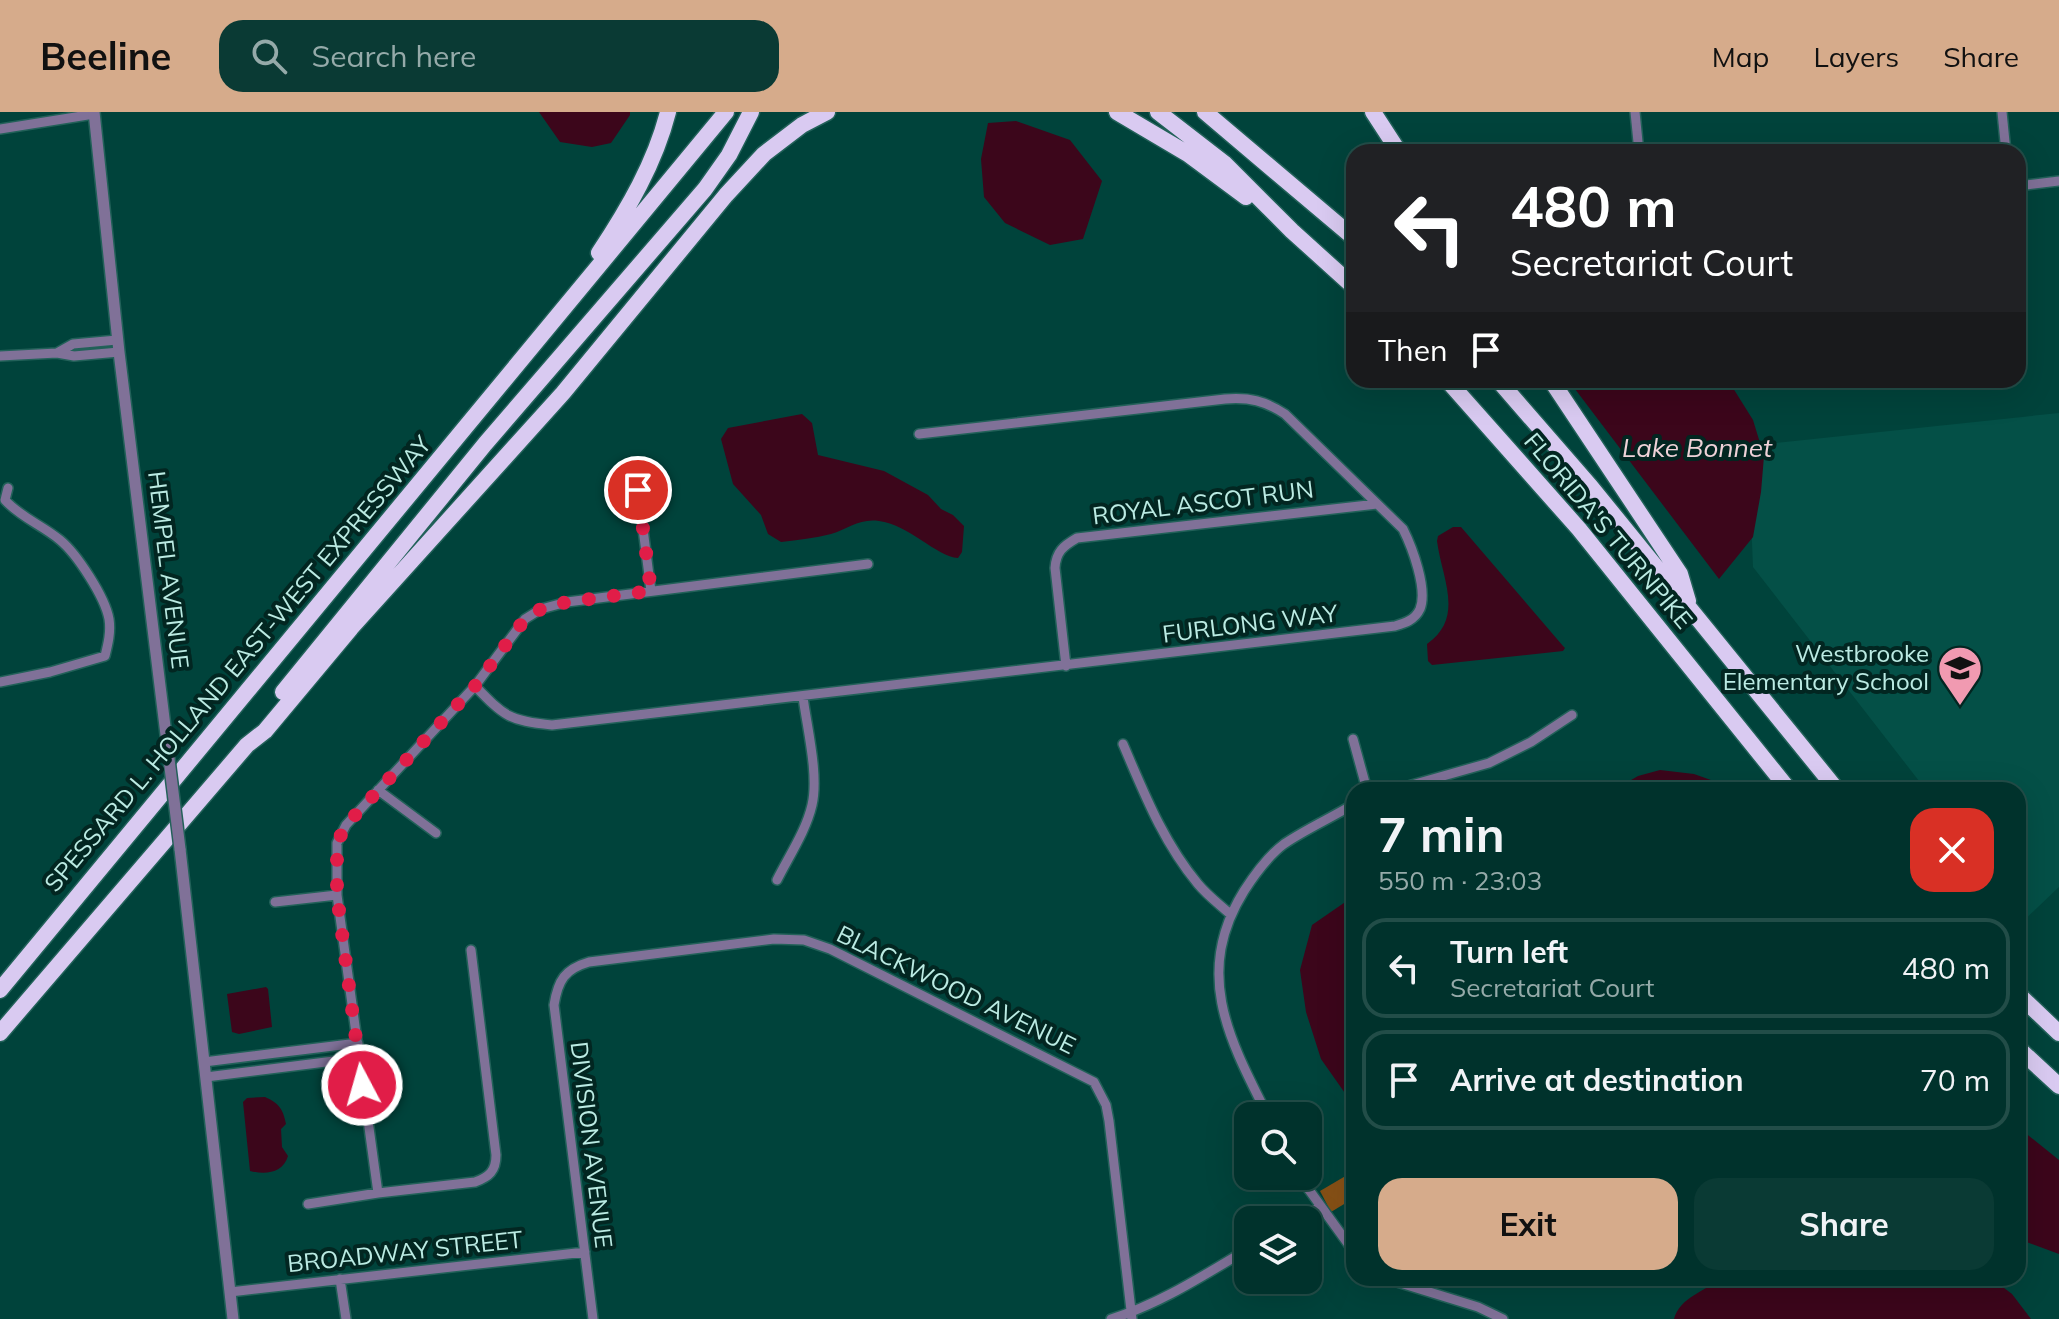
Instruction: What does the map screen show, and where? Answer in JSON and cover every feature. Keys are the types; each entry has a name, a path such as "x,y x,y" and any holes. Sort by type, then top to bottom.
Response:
{"highway":[{"path":"512,369 524,347 589,270 608,239 655,154 668,112"},
{"path":"512,369 533,348 726,112"},
{"path":"0,1033 247,745 265,731 351,628 563,393 736,185 764,154 802,125 827,112"},
{"path":"1117,112 1188,154 1292,231"},
{"path":"1158,112 1224,163 1346,280"},
{"path":"1205,112 1346,231"},
{"path":"1373,112 1394,144"},
{"path":"247,745 254,727 485,444 705,189 729,155 749,116"},
{"name":"SPESSARD L. HOLLAND EAST-WEST EXPRESSWAY","path":"0,990 512,369"},
{"name":"FLORIDA'S TURNPIKE","path":"1454,388 1579,529 1783,782"},
{"name":"FLORIDA'S TURNPIKE","path":"1505,388 1591,487 1831,782"},
{"path":"1556,388 1680,574 1689,606"},
{"path":"2026,1002 2059,1033"},
{"path":"2026,1055 2059,1086"}],"street":[{"path":"1635,112 1638,144"},
{"path":"2002,112 2005,144"},
{"path":"2,130 94,113"},
{"name":"HEMPEL AVENUE","path":"94,113 118,346 180,849 233,1319"},
{"path":"2026,185 2059,181"},
{"path":"0,356 57,353 73,344 118,346"},
{"name":"FURLONG WAY","path":"475,686 502,714 521,723 552,725 1395,626 1409,622 1419,610 1422,595 1413,550 1403,529 1285,414 1267,403 1249,397 919,434"},
{"path":"0,682 105,656 109,639 109,618 96,588 63,542 15,511 5,500 8,488"},
{"path":"638,490 651,591"},
{"name":"ROYAL ASCOT RUN","path":"1066,666 1056,556 1063,546 1077,538 1377,504"},
{"path":"378,1193 337,895 337,843 346,825 475,686 525,619 541,609 567,602 868,564"},
{"path":"777,880 813,802 814,783 803,697"},
{"path":"1422,782 1489,763 1531,742 1572,715"},
{"path":"1353,739 1365,782"},
{"path":"1123,744 1156,821 1180,861 1199,886 1230,914"},
{"path":"378,790 436,833"},
{"path":"1261,1102 1231,1043 1220,998 1220,952 1230,914 1256,873 1283,845 1346,809"},
{"path":"275,902 337,895"},
{"name":"BLACKWOOD AVENUE","path":"562,976 574,966 589,962 774,939 804,940 830,949 1079,1072 1094,1082 1108,1113 1132,1316"},
{"path":"308,1204 475,1182 489,1177 496,1166 471,950"},
{"name":"DIVISION AVENUE","path":"562,976 554,1005 593,1319"},
{"path":"204,1062 358,1043"},
{"path":"206,1077 358,1058"},
{"path":"1322,1210 1346,1241"},
{"name":"BROADWAY STREET","path":"230,1292 585,1252"},
{"path":"1111,1319 1132,1316 1234,1257"},
{"path":"340,1279 346,1319"},
{"path":"1410,1286 1478,1307 1503,1319"}],"shaded area":[{"name":"Westbrooke Elementary School","path":"2059,413 2059,887 2026,918 2026,782 1920,782 1753,567 1748,446"},
{"path":"1346,1176 1346,1203 1331,1212 1320,1191"}],"water":[{"path":"539,112 630,112 630,115 611,143 592,147 560,142"},
{"path":"1016,121 1070,140 1102,181 1083,239 1050,245 1005,223 984,197 981,159 988,123"},
{"name":"Lake Bonnet","path":"1733,388 1753,420 1764,456 1753,537 1719,579 1575,389"},
{"path":"802,414 812,423 818,455 884,471 928,495 941,509 953,515 964,526 962,552 958,558 941,552 890,523 872,520 825,535 781,542 768,534 761,515 733,484 721,439 728,428"},
{"path":"1453,527 1461,527 1565,648 1563,651 1432,665 1428,661 1427,644 1439,633 1448,610 1437,541 1438,536"},
{"path":"1660,770 1694,774 1716,782 1628,782"},
{"path":"1346,902 1346,1095 1321,1059 1306,1012 1300,970 1312,925"},
{"path":"266,987 272,1027 239,1034 232,1032 227,994"},
{"path":"265,1097 277,1104 283,1114 286,1124 281,1129 282,1147 288,1156 278,1169 262,1173 250,1171 243,1102 247,1098"},
{"path":"2026,1133 2059,1160 2059,1254 2026,1242"},
{"path":"1710,1286 2002,1286 2012,1294 2031,1319 1674,1319 1687,1300"}],"place":[{"name":"Westbrooke Elementary School","path":"1960,707"}],"route":[{"path":"362,1085 337,895 337,843 346,825 475,686 525,619 541,609 567,602 651,591 638,490"}]}
